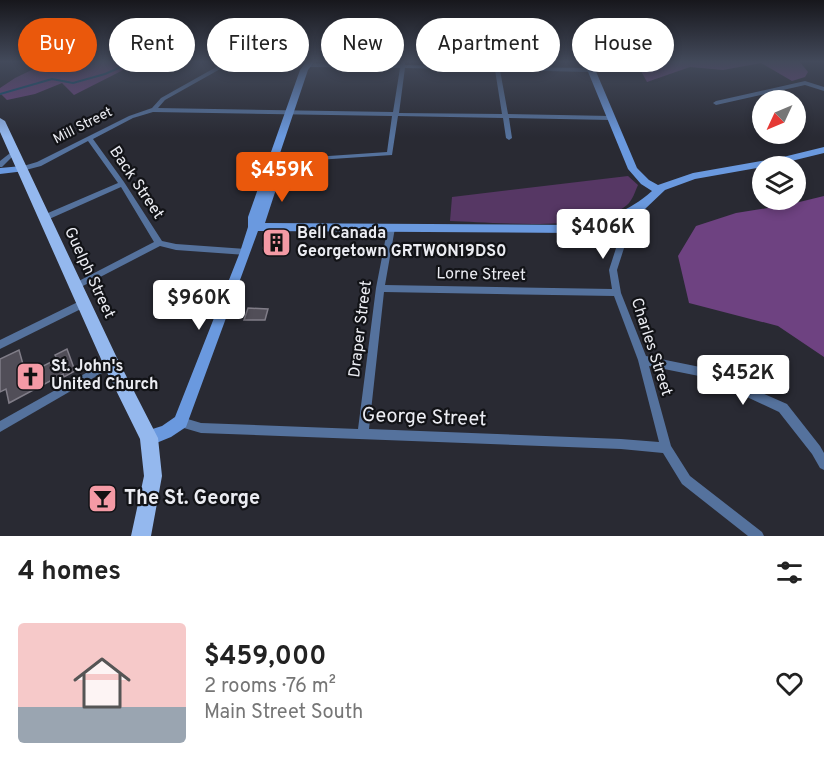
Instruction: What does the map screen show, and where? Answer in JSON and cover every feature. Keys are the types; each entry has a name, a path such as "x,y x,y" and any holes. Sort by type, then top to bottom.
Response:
{"main road":[{"name":"Guelph Street","path":"0,121 111,363 149,438"},
{"path":"141,536 153,476 149,438"}],"street":[{"path":"154,110 163,99 185,87"},
{"path":"149,438 166,432 181,422 254,226 261,220 276,161 304,87"},
{"path":"276,161 390,153 400,87"},
{"path":"500,87 509,138"},
{"path":"598,87 633,169 645,182 658,190"},
{"path":"716,103 787,87"},
{"name":"Mill Street","path":"0,171 22,169 39,164 131,117 154,110 611,118"},
{"name":"Back Street","path":"90,139 159,243"},
{"path":"254,226 575,229 613,221 641,206 658,190 693,176 779,161 824,150"},
{"path":"0,165 14,152"},
{"path":"44,218 122,184"},
{"name":"Charles Street","path":"613,221 621,245 613,270 617,293 643,360 666,448 686,480 758,536"},
{"name":"Draper Street","path":"363,433 380,288 391,228"},
{"path":"76,286 159,243 176,247 246,252"},
{"name":"Lorne Street","path":"380,288 617,293"},
{"path":"0,345 84,303"},
{"path":"643,360 705,373 783,408 816,450 824,464"},
{"path":"0,428 111,363"},
{"name":"George Street","path":"181,422 201,428 609,443 666,448"}],"shaded area":[{"path":"1,87 52,87 35,94 7,100 0,93"},
{"path":"66,87 90,87 74,95"},
{"path":"628,176 638,185 629,203 612,214 568,223 517,224 450,221 452,197"},
{"path":"824,196 824,357 778,326 689,303 678,256 696,226 736,213 755,210 806,210 806,200"}],"building":[{"name":"Bell Canada Georgetown GRTWON19DS0","path":"268,235 288,237 284,250 263,248"},
{"path":"248,308 268,309 265,320 244,320"},
{"name":"St. John's United Church","path":"67,349 75,371 64,377 63,374 9,403 6,389 0,392 0,359 19,350 26,375 57,359 55,355"}],"waterway":[{"path":"0,94 24,87"}],"place":[{"name":"Bell Canada Georgetown GRTWON19DS0","path":"276,243"},
{"name":"St. John's United Church","path":"30,376"},
{"name":"The St. George","path":"103,499"}]}
